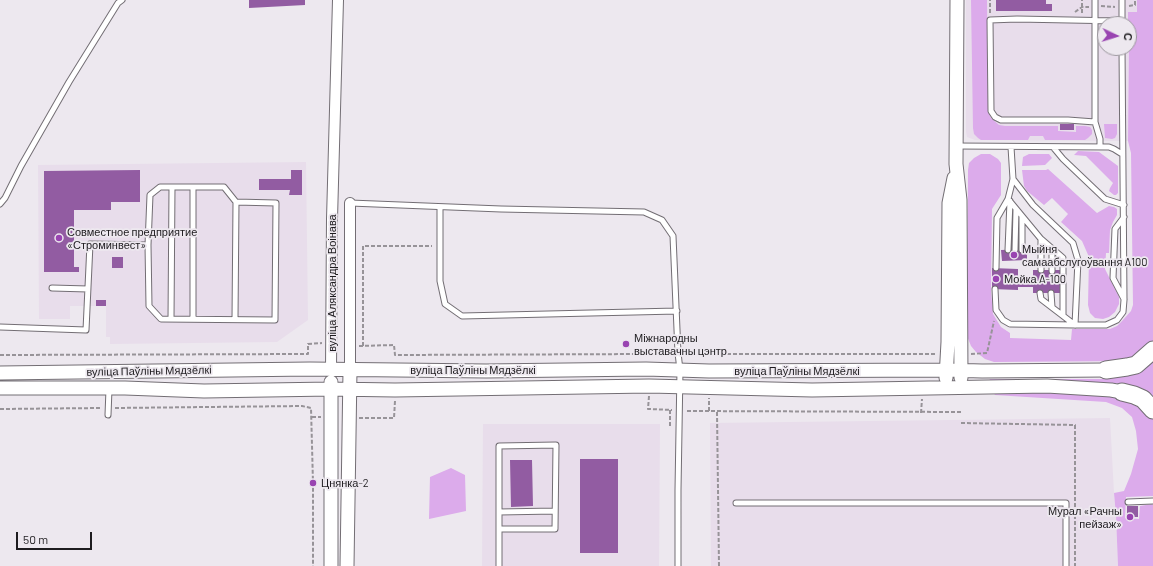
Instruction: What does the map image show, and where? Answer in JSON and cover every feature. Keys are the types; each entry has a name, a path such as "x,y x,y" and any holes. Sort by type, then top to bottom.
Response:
{"highway":[{"path":"1106,370 1136,364 1153,350"},
{"path":"1122,392 1143,399 1153,410"}],"street":[{"name":"вуліца Аляксандра Воінава","path":"331,566 332,219 338,0"},
{"path":"946,388 948,354 949,203 956,164 957,146 957,0"},
{"path":"956,164 960,200 961,388"},
{"name":"вуліца Аляксандра Воінава","path":"347,566 350,389 350,203"},
{"name":"вуліца Паўліны Мядзёлкі","path":"0,373 646,369 709,371 1106,370"},
{"name":"вуліца Паўліны Мядзёлкі","path":"0,388 395,390 680,386 812,390 1047,386 1122,392"}],"lane":[{"path":"0,204 5,198 21,166 69,82 118,3 122,0"},
{"path":"1095,0 1095,122 1100,139 1100,147"},
{"path":"1122,0 1122,16"},
{"path":"1095,122 1068,120 1001,120 996,117 992,111 990,20 1096,21"},
{"path":"995,289 996,310 1003,320 1010,324 1106,326 1117,320 1123,312 1124,205 1122,154 1122,56"},
{"path":"957,146 1100,147 1114,149 1122,154"},
{"path":"1053,146 1064,159 1105,199 1124,205"},
{"path":"1008,250 1009,200 1013,179 1011,147"},
{"path":"1013,179 1033,204 1073,243 1078,260 1075,325"},
{"path":"235,320 236,202 224,187 160,187 150,195 148,245 149,306 161,319 235,320 275,320 276,203 236,202"},
{"path":"171,319 172,187"},
{"path":"193,187 193,319"},
{"path":"1009,200 1041,239 1063,258 1063,315"},
{"path":"996,268 996,218 1009,200"},
{"path":"350,203 440,207 644,212 662,220 673,236 680,370 678,566"},
{"path":"440,207 440,281 445,304 462,316 677,311"},
{"path":"1015,250 1016,209"},
{"path":"1022,217 1022,250"},
{"path":"1124,217 1115,229 1113,278 1124,300"},
{"path":"1040,270 1041,239"},
{"path":"0,327 86,330 90,244 148,245"},
{"path":"1052,249 1052,270"},
{"path":"52,288 88,289"},
{"path":"1040,293 1041,299 1075,325"},
{"path":"1051,293 1052,307"},
{"path":"108,415 109,388"},
{"path":"499,529 555,529 556,445 499,446 499,512 499,529 499,566"},
{"path":"1128,502 1153,501"},
{"path":"736,503 1066,503 1066,566"},
{"path":"499,512 555,511"}],"path":[{"path":"990,0 990,14"},
{"path":"1082,0 1082,20"},
{"path":"1082,7 1122,7 1135,5 1135,0"},
{"path":"363,346 363,246 440,246"},
{"path":"961,354 987,353 996,310"},
{"path":"0,354 308,354 308,344 331,343"},
{"path":"350,346 394,345 395,370"},
{"path":"395,354 648,354 657,351 708,354 948,354"},
{"path":"649,386 648,409 717,412 962,412"},
{"path":"358,422 358,418 394,418 395,390"},
{"path":"0,409 302,406 311,408 313,566"},
{"path":"717,412 719,566"},
{"path":"961,423 1075,425 1075,566"}],"shaded area":[{"path":"966,0 1137,0 1137,12 1128,12 1128,16 1097,16 1097,56 1128,56 1128,141 975,140 967,137"},
{"path":"971,0 987,0 988,107 991,118 999,125 1058,126 1058,131 1076,132 1076,126 1090,127 1092,134 1088,138 1085,140 1045,140 1043,136 1030,136 1028,140 981,140 974,134"},
{"path":"1137,0 1153,0 1153,345 1130,361 994,362 985,359 971,346 967,336 968,170 969,163 981,154 990,154 1001,163 1001,195 992,209 991,291 993,314 1001,327 1010,333 1010,338 1071,340 1072,329 1110,329 1117,326 1131,311 1133,305 1131,153 1128,141 1129,56 1137,56 1137,16 1128,16 1128,12 1137,12"},
{"path":"1104,124 1117,124 1117,134 1115,138 1105,138"},
{"path":"1078,151 1099,152 1118,166 1118,193 1116,195 1109,191 1113,183 1086,156 1074,155"},
{"path":"1029,154 1049,154 1052,158 1045,165 1022,166 1023,157"},
{"path":"306,162 308,320 277,342 110,344 110,337 106,337 106,306 70,306 70,319 39,319 38,165"},
{"path":"1048,169 1097,213 1109,206 1117,209 1117,215 1110,230 1109,253 1106,253 1105,269 1119,297 1119,304 1115,312 1109,317 1103,319 1095,318 1090,313 1088,305 1089,257 1082,241 1061,222 1068,214 1052,198 1044,205 1027,191 1024,186 1022,170"},
{"path":"1153,359 1153,397 1133,386 1115,383 989,381 990,379 1104,379 1131,373"},
{"path":"991,390 1128,396 1153,415 1153,496 1126,497 1125,518 1139,519 1140,506 1153,505 1153,566 1118,566 1114,493 1124,491 1131,474 1138,449 1136,431 1132,417 1122,408 1106,402 995,395"},
{"path":"1110,418 1118,566 711,566 710,423"},
{"path":"483,424 660,424 659,566 482,566"},
{"path":"451,468 465,475 466,511 429,519 430,477"}],"building":[{"path":"249,0 305,0 305,5 249,8"},
{"path":"996,0 1046,0 1046,4 1052,4 1052,11 996,11"},
{"path":"1060,124 1074,124 1074,130 1060,130"},
{"name":"Совместное предприятие «Строминвест»","path":"140,170 140,202 111,202 111,210 74,210 74,267 79,267 79,272 44,272 44,171"},
{"path":"291,170 302,170 302,195 289,195 290,190 259,190 259,179 291,179"},
{"name":"Мыйня самаабслугоўвання A100","path":"1027,249 1027,260 1002,261 1001,250"},
{"path":"112,257 123,257 123,268 112,268"},
{"path":"992,268 1018,269 1018,276 1033,276 1033,270 1061,270 1061,293 1033,293 1033,287 1018,287 1018,290 992,289"},
{"path":"96,300 106,300 106,306 96,306"},
{"path":"580,459 618,459 618,553 580,553"},
{"path":"510,460 532,460 533,506 511,507"},
{"path":"1127,506 1138,506 1138,517 1127,517"}],"place":[{"name":"Совместное предприятие «Строминвест»","path":"59,238"},
{"name":"Мыйня самаабслугоўвання A100","path":"1014,255"},
{"name":"Мойка A-100","path":"996,279"},
{"name":"Міжнародны выставачны цэнтр","path":"626,344"},
{"name":"Цнянка-2","path":"313,483"},
{"name":"Мурал «Рачны пейзаж»","path":"1130,517"}]}
